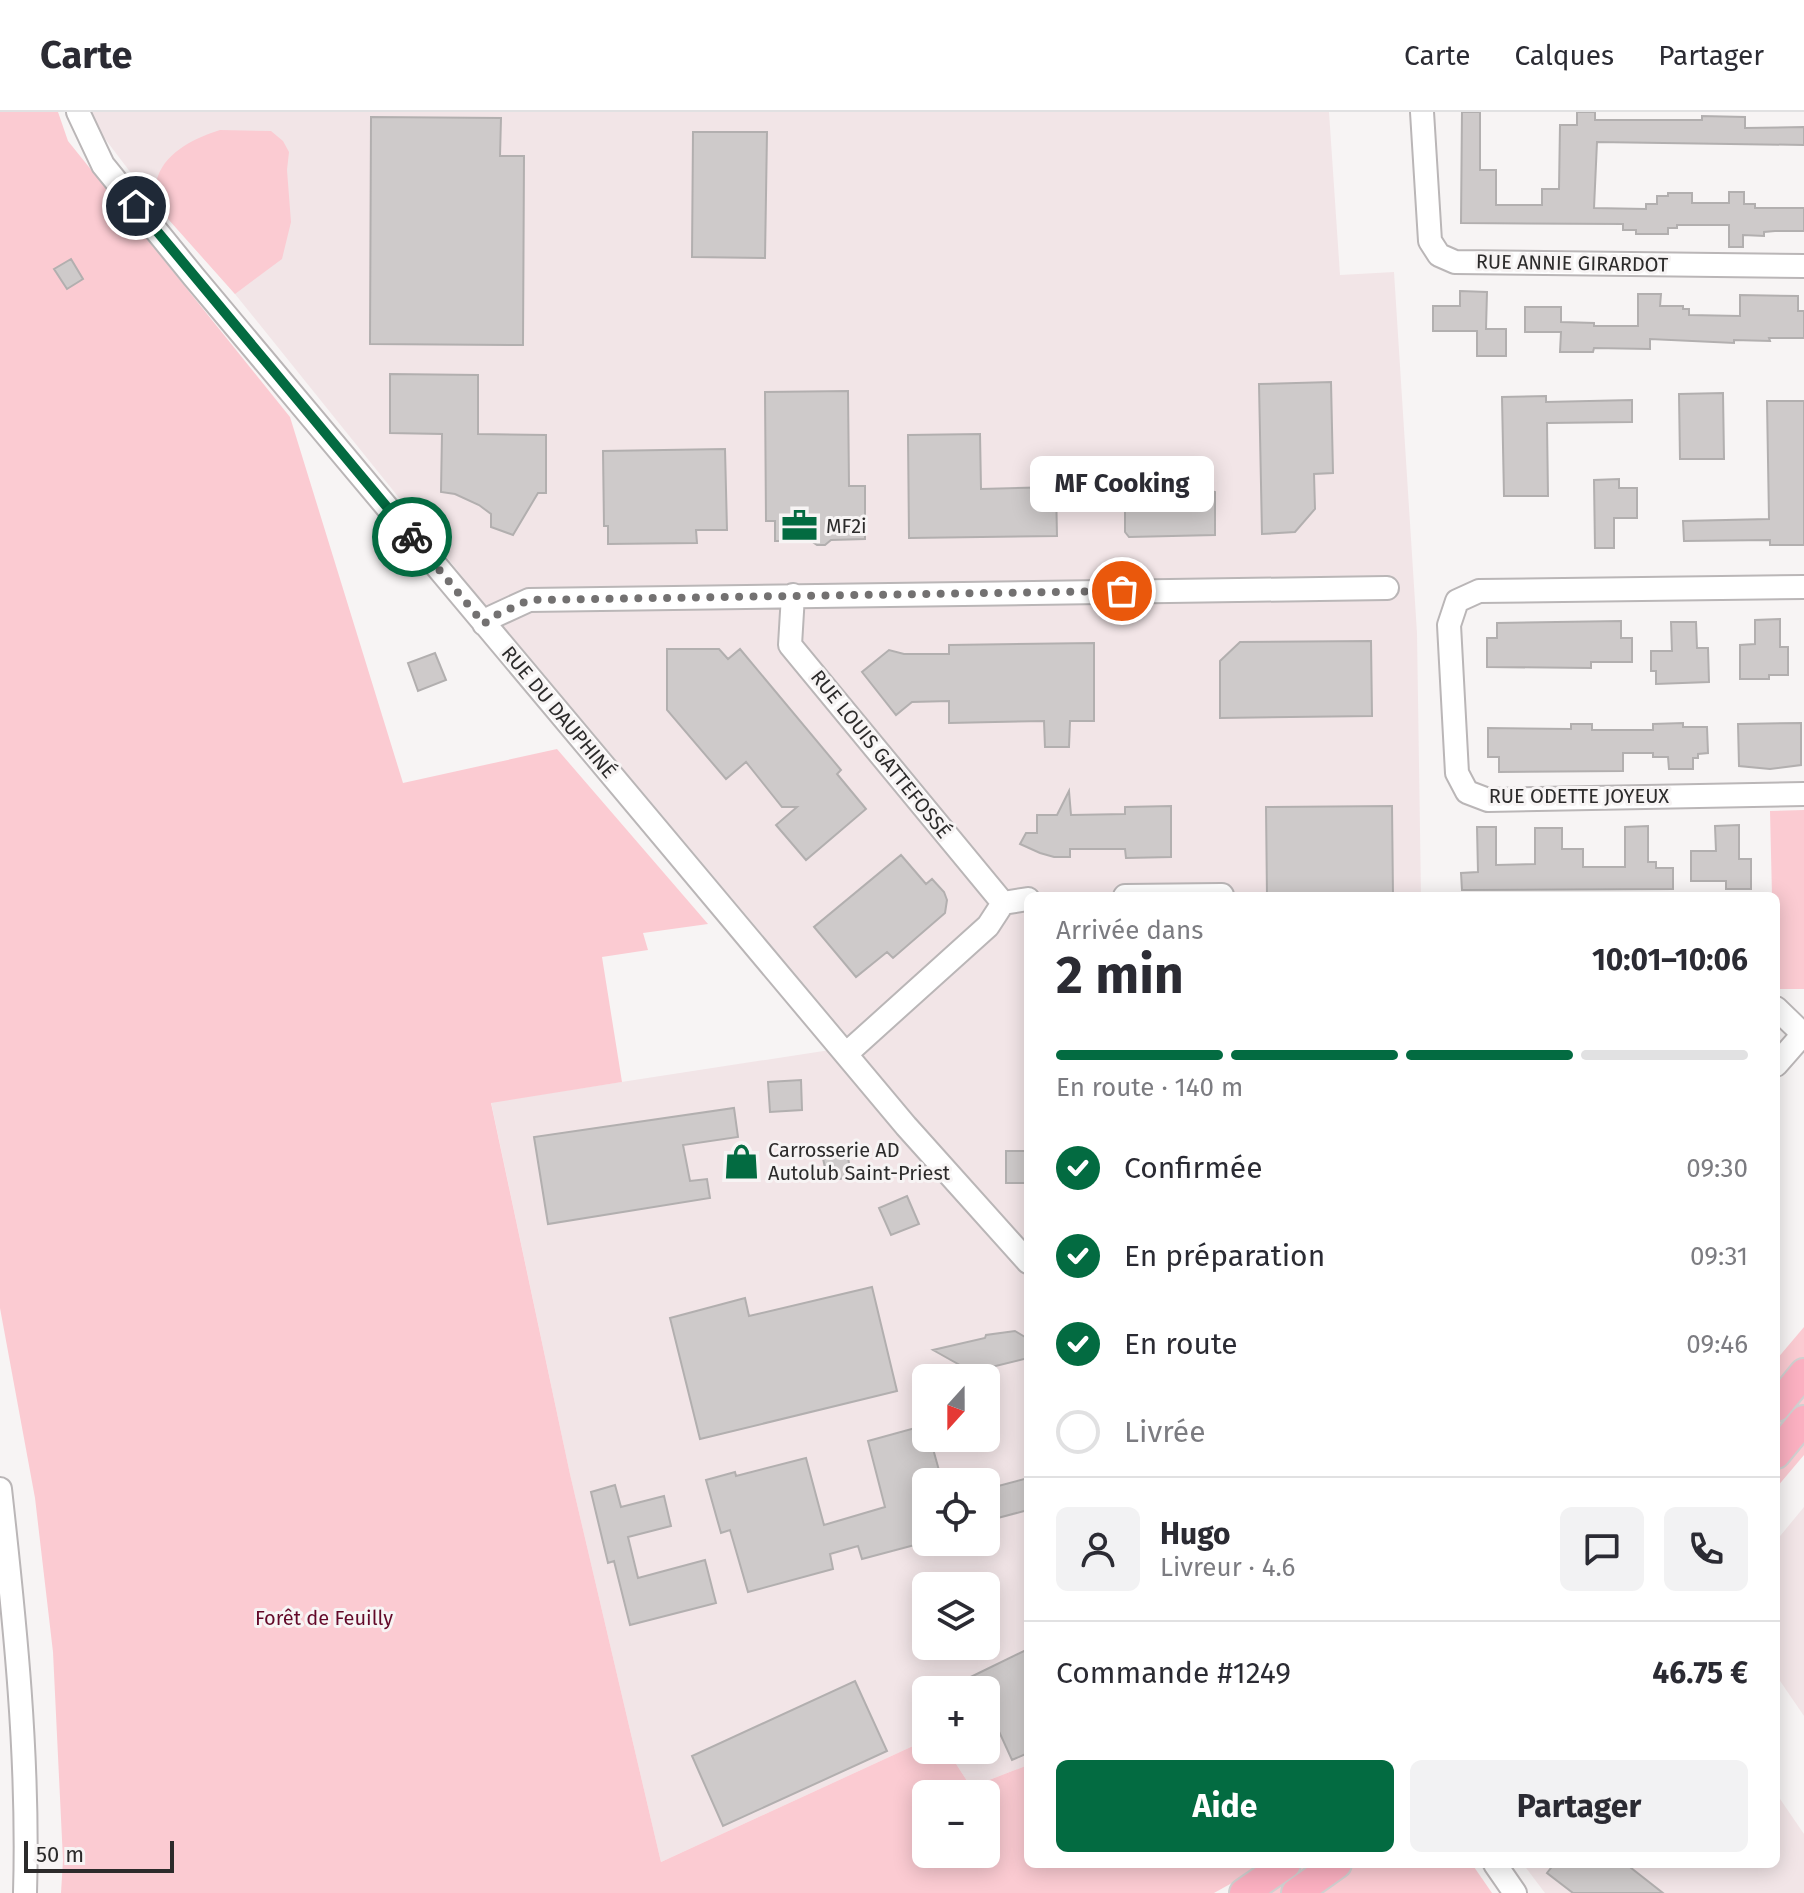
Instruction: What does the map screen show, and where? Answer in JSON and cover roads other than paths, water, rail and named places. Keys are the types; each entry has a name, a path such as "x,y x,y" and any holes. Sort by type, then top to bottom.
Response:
{"main road":[{"path":"1780,1402 1804,1373"},
{"path":"1780,1449 1804,1420"},
{"path":"1244,1893 1280,1868"},
{"path":"1296,1893 1331,1868"}],"street":[{"name":"RUE DU DAUPHINÉ","path":"78,112 103,165 117,183 906,1126 1024,1258"},
{"name":"RUE ANNIE GIRARDOT","path":"1422,112 1430,241 1439,255 1455,262 1804,266"},
{"name":"RUE ODETTE JOYEUX","path":"1804,587 1479,591 1457,601 1449,625 1457,773 1467,792 1488,800 1804,794"},
{"path":"484,624 492,617 529,600 1387,588"},
{"name":"RUE LOUIS GATTEFOSSÉ","path":"793,595 790,645 1003,903"},
{"path":"846,1054 988,926 1003,903 1024,900"},
{"path":"1780,1012 1804,1033 1780,1060"},
{"path":"0,1489 14,1608 23,1751 25,1893"},
{"path":"1498,1868 1515,1893"}],"place":[{"name":"MF2i","path":"800,526"},
{"name":"MF Cooking","path":"1122,591"},
{"name":"Carrosserie AD Autolub Saint-Priest","path":"742,1162"}],"park label":[{"name":"Forêt de Feuilly","path":"324,1618"}]}
